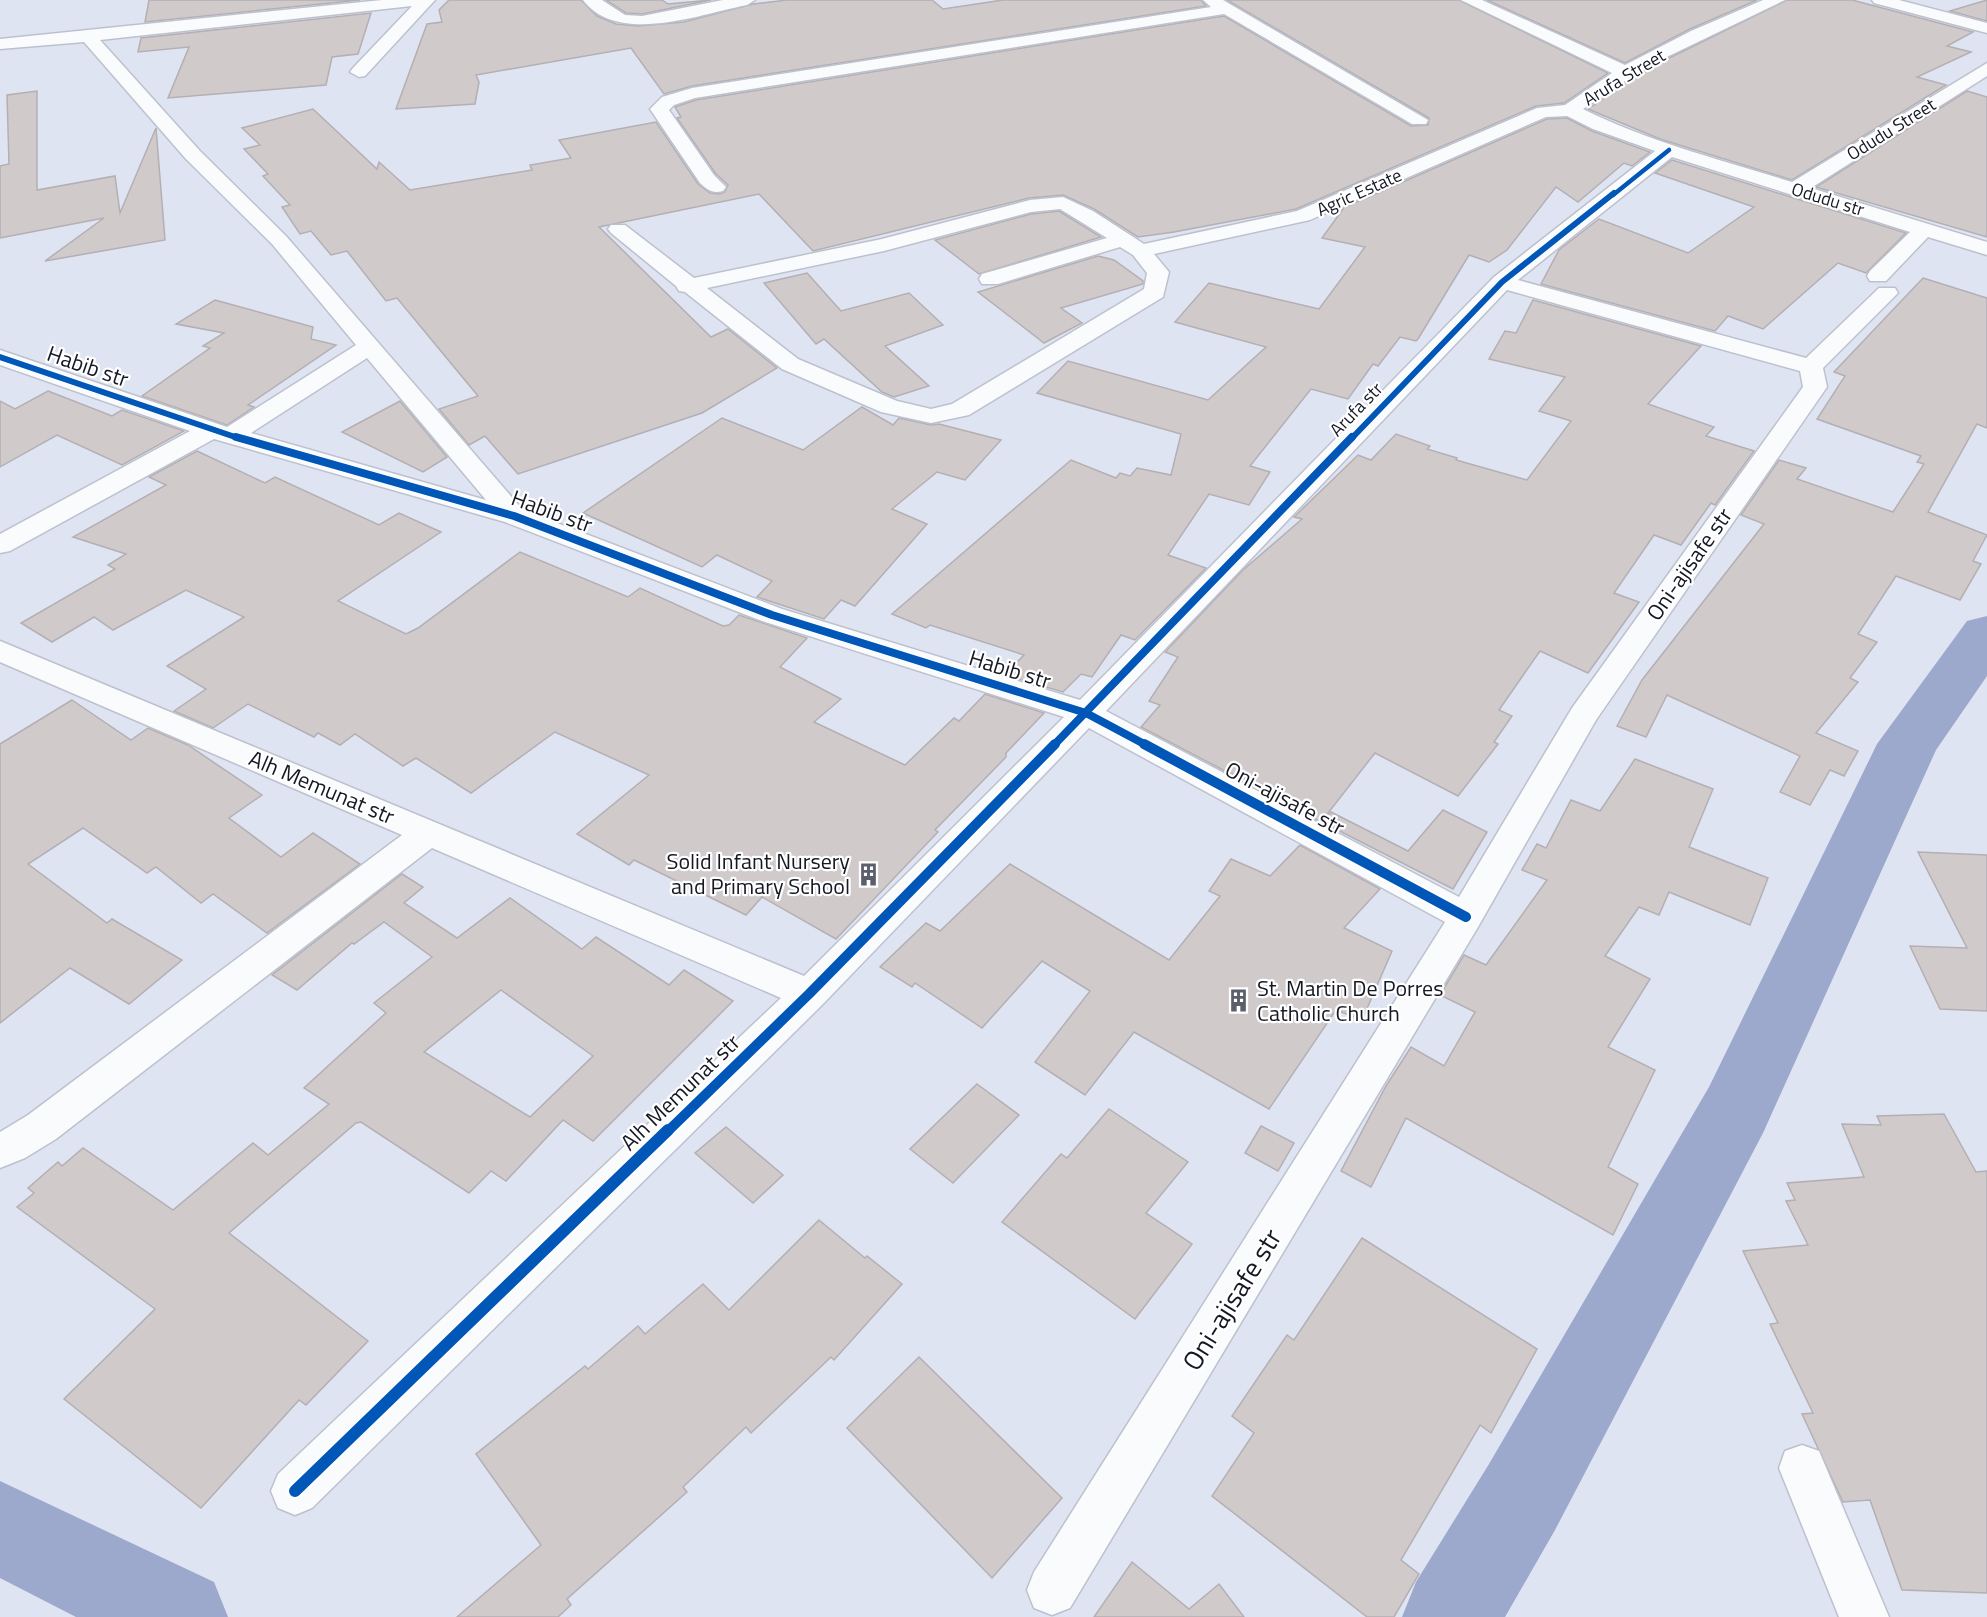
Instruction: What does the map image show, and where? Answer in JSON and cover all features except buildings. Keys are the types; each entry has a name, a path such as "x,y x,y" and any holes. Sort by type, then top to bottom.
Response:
{"street":[{"path":"238,22 236,15 241,0"},
{"path":"0,44 238,22 427,0"},
{"path":"359,72 427,0"},
{"path":"591,0 621,19 642,21 738,1"},
{"path":"1211,0 1419,120"},
{"path":"1469,0 1627,73"},
{"name":"Arufa Street","path":"1669,150 1600,125 1570,110 1590,94 1717,24 1777,0"},
{"path":"1880,0 1987,28"},
{"path":"716,187 707,179 659,109 668,101 692,93 1227,9"},
{"path":"90,36 94,45 193,155 279,240 513,516"},
{"name":"Odudu Street","path":"1795,189 1987,68"},
{"name":"Agric Estate","path":"990,279 1131,245 1303,216 1543,112 1570,110"},
{"name":"Odudu str","path":"1669,150 1987,249"},
{"name":"Arufa str","path":"1086,713 1502,282 1669,150"},
{"path":"618,229 687,286 790,364 890,407 931,416 960,410 1155,292 1158,272 1131,245 1086,215 1063,203 1030,206 884,245 687,286"},
{"path":"1502,282 1811,367 1882,284 1924,229"},
{"path":"0,545 221,433 371,346"},
{"name":"Habib str","path":"0,357 221,433 513,516 772,615 1086,713"},
{"name":"Oni-ajisafe str","path":"1052,1590 1466,917 1582,715 1815,387 1811,367"},
{"name":"Alh Memunat str","path":"0,651 809,994"},
{"name":"Oni-ajisafe str","path":"1086,713 1466,917"},
{"name":"Alh Memunat str","path":"295,1491 809,994 1086,713"},
{"path":"0,1150 42,1127 429,832"},
{"path":"1802,1468 1864,1617"}],"waterway":[{"path":"1451,1617 1522,1497 1736,1110 1908,744 1987,634"},
{"path":"0,1528 179,1617"}],"cycle path":[{"path":"295,1491 809,994 1086,713 1502,282 1669,150"},
{"path":"0,357 211,430 514,516 772,615 1086,713 1466,917"}],"place":[{"name":"Solid Infant Nursery and Primary School","path":"868,874"},
{"name":"St. Martin De Porres Catholic Church","path":"1239,1001"}]}
